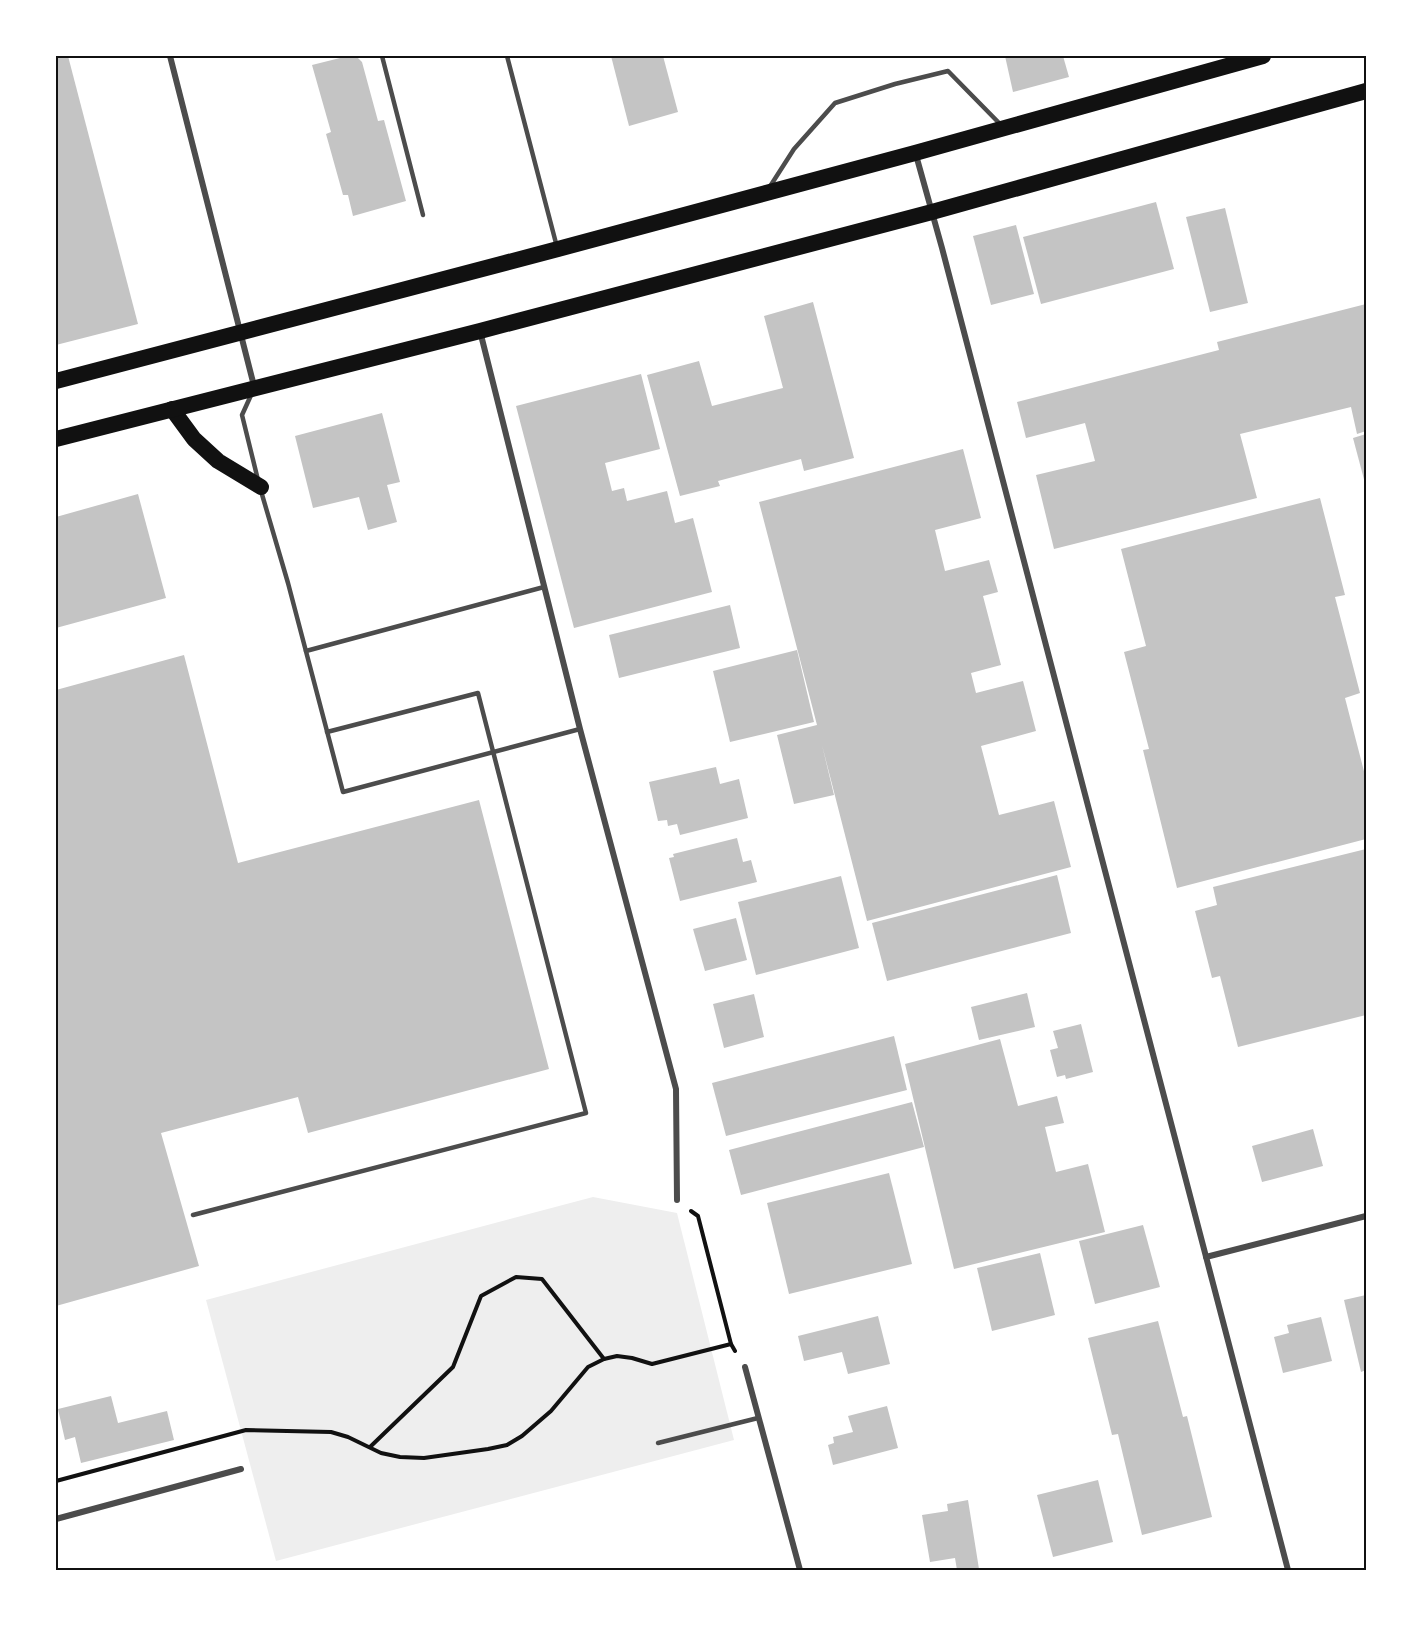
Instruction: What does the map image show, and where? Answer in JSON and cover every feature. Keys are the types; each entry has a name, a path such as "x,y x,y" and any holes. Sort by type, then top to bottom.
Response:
{"highway":[{"path":"56,381 915,153 1263,56"},
{"path":"56,439 480,331 932,212 1366,91"},
{"path":"172,409 194,439 218,461 261,487"}],"street":[{"path":"170,56 255,388"},
{"path":"915,153 1288,1570"},
{"path":"480,331 580,729 676,1089 677,1200"},
{"path":"1206,1257 1366,1216"},
{"path":"745,1367 800,1570"},
{"path":"56,1519 241,1468"}],"lane":[{"path":"382,56 423,215"},
{"path":"507,56 558,249"},
{"path":"766,192 794,149 835,103 895,84 948,71 1004,128"},
{"path":"255,388 242,415 343,792 580,729"},
{"path":"306,651 544,587"},
{"path":"193,1215 586,1113 478,693 327,732"},
{"path":"658,1443 758,1418"}],"path":[{"path":"677,1200 698,1216 731,1344 745,1367"},
{"path":"370,1447 453,1367 481,1296 516,1277 542,1279 604,1359"},
{"path":"56,1481 246,1430 331,1432 348,1437 381,1453 400,1457 424,1458 466,1454 507,1445 522,1436 551,1411 588,1367 604,1359 617,1356 652,1364 731,1344"}],"shaded area":[{"path":"593,1197 677,1213 734,1440 276,1561 206,1300"}],"building":[{"path":"56,56 68,56 138,324 56,345"},
{"path":"356,56 362,62 378,121 384,120 406,201 353,216 348,195 343,195 326,134 331,132 312,65"},
{"path":"611,56 663,56 678,112 629,126"},
{"path":"1005,56 1063,56 1069,77 1013,92"},
{"path":"1156,202 1174,269 1041,304 1023,237"},
{"path":"1225,208 1248,303 1210,312 1186,217"},
{"path":"1016,225 1034,294 991,305 973,236"},
{"path":"813,302 854,458 804,471 801,459 718,481 720,486 680,496 647,375 699,361 712,406 783,388 764,316"},
{"path":"1366,304 1366,431 1357,434 1351,407 1240,434 1257,498 1054,549 1036,475 1095,461 1085,423 1026,438 1017,402 1219,350 1217,342"},
{"path":"641,374 660,449 605,463 612,491 624,488 627,501 667,491 675,523 693,518 712,592 574,628 516,406"},
{"path":"382,413 400,482 387,485 397,522 368,530 359,497 313,508 295,436"},
{"path":"1366,434 1366,487 1353,438"},
{"path":"963,449 981,518 935,530 945,571 989,560 998,592 983,596 1001,665 971,673 976,693 1023,681 1036,731 981,746 999,815 1054,801 1071,867 867,921 822,745 834,795 794,804 777,735 817,725 759,502"},
{"path":"138,494 166,598 56,628 56,517"},
{"path":"1320,498 1345,595 1335,597 1360,693 1345,698 1366,779 1366,839 1177,888 1143,750 1149,749 1124,652 1146,646 1121,549"},
{"path":"730,605 740,648 619,678 609,635"},
{"path":"797,650 814,722 730,742 713,671"},
{"path":"184,655 238,863 479,800 549,1069 308,1133 298,1097 161,1133 199,1266 56,1306 56,690"},
{"path":"716,767 720,784 739,779 748,818 680,835 677,824 668,826 667,820 658,821 649,782"},
{"path":"737,838 743,862 751,860 757,882 680,901 669,858 674,857 673,854"},
{"path":"1366,849 1366,1015 1238,1047 1220,976 1212,978 1195,911 1217,905 1213,887"},
{"path":"1057,875 1071,933 887,981 872,923"},
{"path":"841,876 859,948 756,975 738,902"},
{"path":"736,918 747,960 705,971 693,929"},
{"path":"1027,993 1035,1027 979,1040 971,1007"},
{"path":"754,994 764,1037 724,1048 713,1004"},
{"path":"1081,1024 1093,1072 1066,1079 1065,1075 1057,1077 1050,1050 1058,1048 1053,1031"},
{"path":"894,1036 907,1090 726,1136 712,1083"},
{"path":"1000,1039 1018,1106 1057,1096 1064,1123 1045,1127 1056,1172 1088,1164 1105,1232 954,1269 905,1064"},
{"path":"912,1102 924,1147 741,1195 729,1150"},
{"path":"1313,1129 1323,1166 1262,1182 1252,1146"},
{"path":"889,1173 912,1264 789,1294 767,1203"},
{"path":"1143,1225 1160,1287 1095,1304 1079,1241"},
{"path":"1040,1253 1055,1315 992,1331 977,1268"},
{"path":"1366,1295 1366,1370 1361,1372 1344,1300"},
{"path":"878,1316 890,1364 848,1374 842,1352 804,1361 798,1336"},
{"path":"1321,1317 1332,1361 1283,1373 1274,1337 1289,1333 1287,1325"},
{"path":"1158,1321 1183,1417 1187,1416 1212,1517 1142,1535 1118,1434 1112,1435 1088,1338"},
{"path":"111,1396 118,1423 167,1411 174,1440 81,1463 75,1437 65,1440 58,1409"},
{"path":"887,1406 898,1448 833,1465 828,1445 834,1443 833,1437 853,1432 848,1416"},
{"path":"1098,1480 1113,1542 1053,1557 1037,1495"},
{"path":"968,1500 979,1569 957,1570 955,1558 930,1562 922,1515 948,1511 947,1504"}]}
